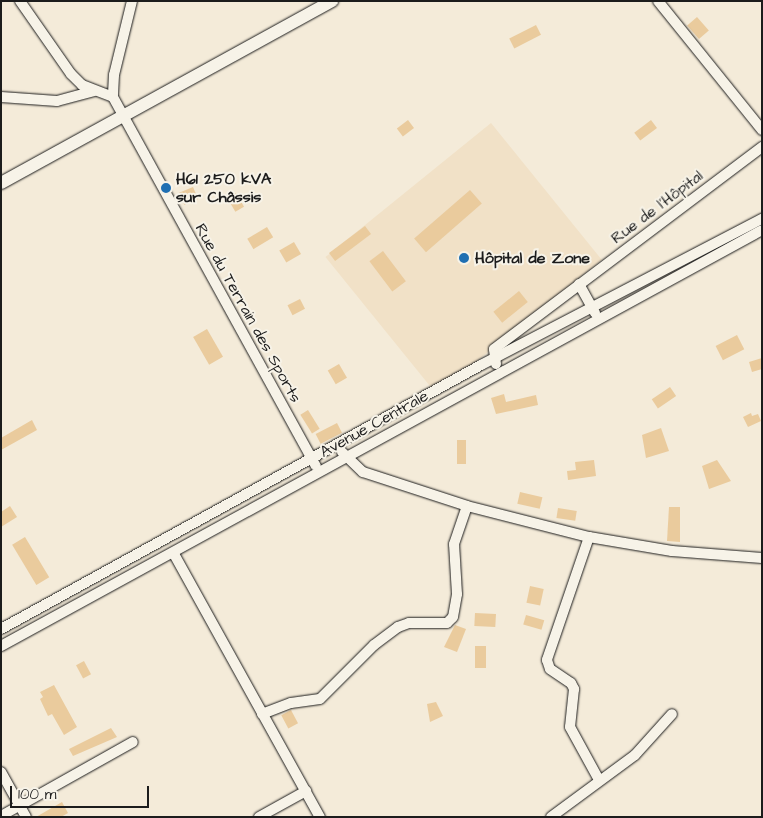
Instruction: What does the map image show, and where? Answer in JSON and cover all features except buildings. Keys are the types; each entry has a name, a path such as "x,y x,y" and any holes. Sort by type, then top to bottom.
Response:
{"main road":[{"path":"1,183 332,1"}],"street":[{"path":"20,1 71,74 94,91 113,98 114,75 132,1"},
{"path":"658,1 762,130"},
{"path":"1,97 57,101 94,91"},
{"name":"Rue du Terrain des Sports","path":"113,98 319,471"},
{"name":"Rue de l'Hôpital","path":"494,359 494,349 762,147"},
{"name":"Avenue Centrale","path":"1,629 494,359 762,219"},
{"name":"Avenue Centrale","path":"1,646 174,554 500,371 762,230"},
{"path":"580,284 591,308 598,318"},
{"path":"494,359 500,371"},
{"path":"338,446 345,457 363,472 467,506 589,537 672,551 762,558"},
{"path":"262,714 291,703 320,699 374,645 398,627 409,623 447,622 453,617 457,594 454,544 467,506"},
{"path":"589,537 547,660 550,670 571,683 574,689 570,727 599,780"},
{"path":"174,554 320,817"},
{"path":"552,817 599,780 635,755 672,714"},
{"path":"1,816 133,742"},
{"path":"1,772 26,817"},
{"path":"259,817 306,791"}],"shaded area":[{"name":"Hôpital de Zone","path":"491,123 602,260 436,394 325,257"}],"place":[{"name":"H61 250 kVA sur Châssis","path":"166,188"},
{"name":"Hôpital de Zone","path":"464,258"}]}
